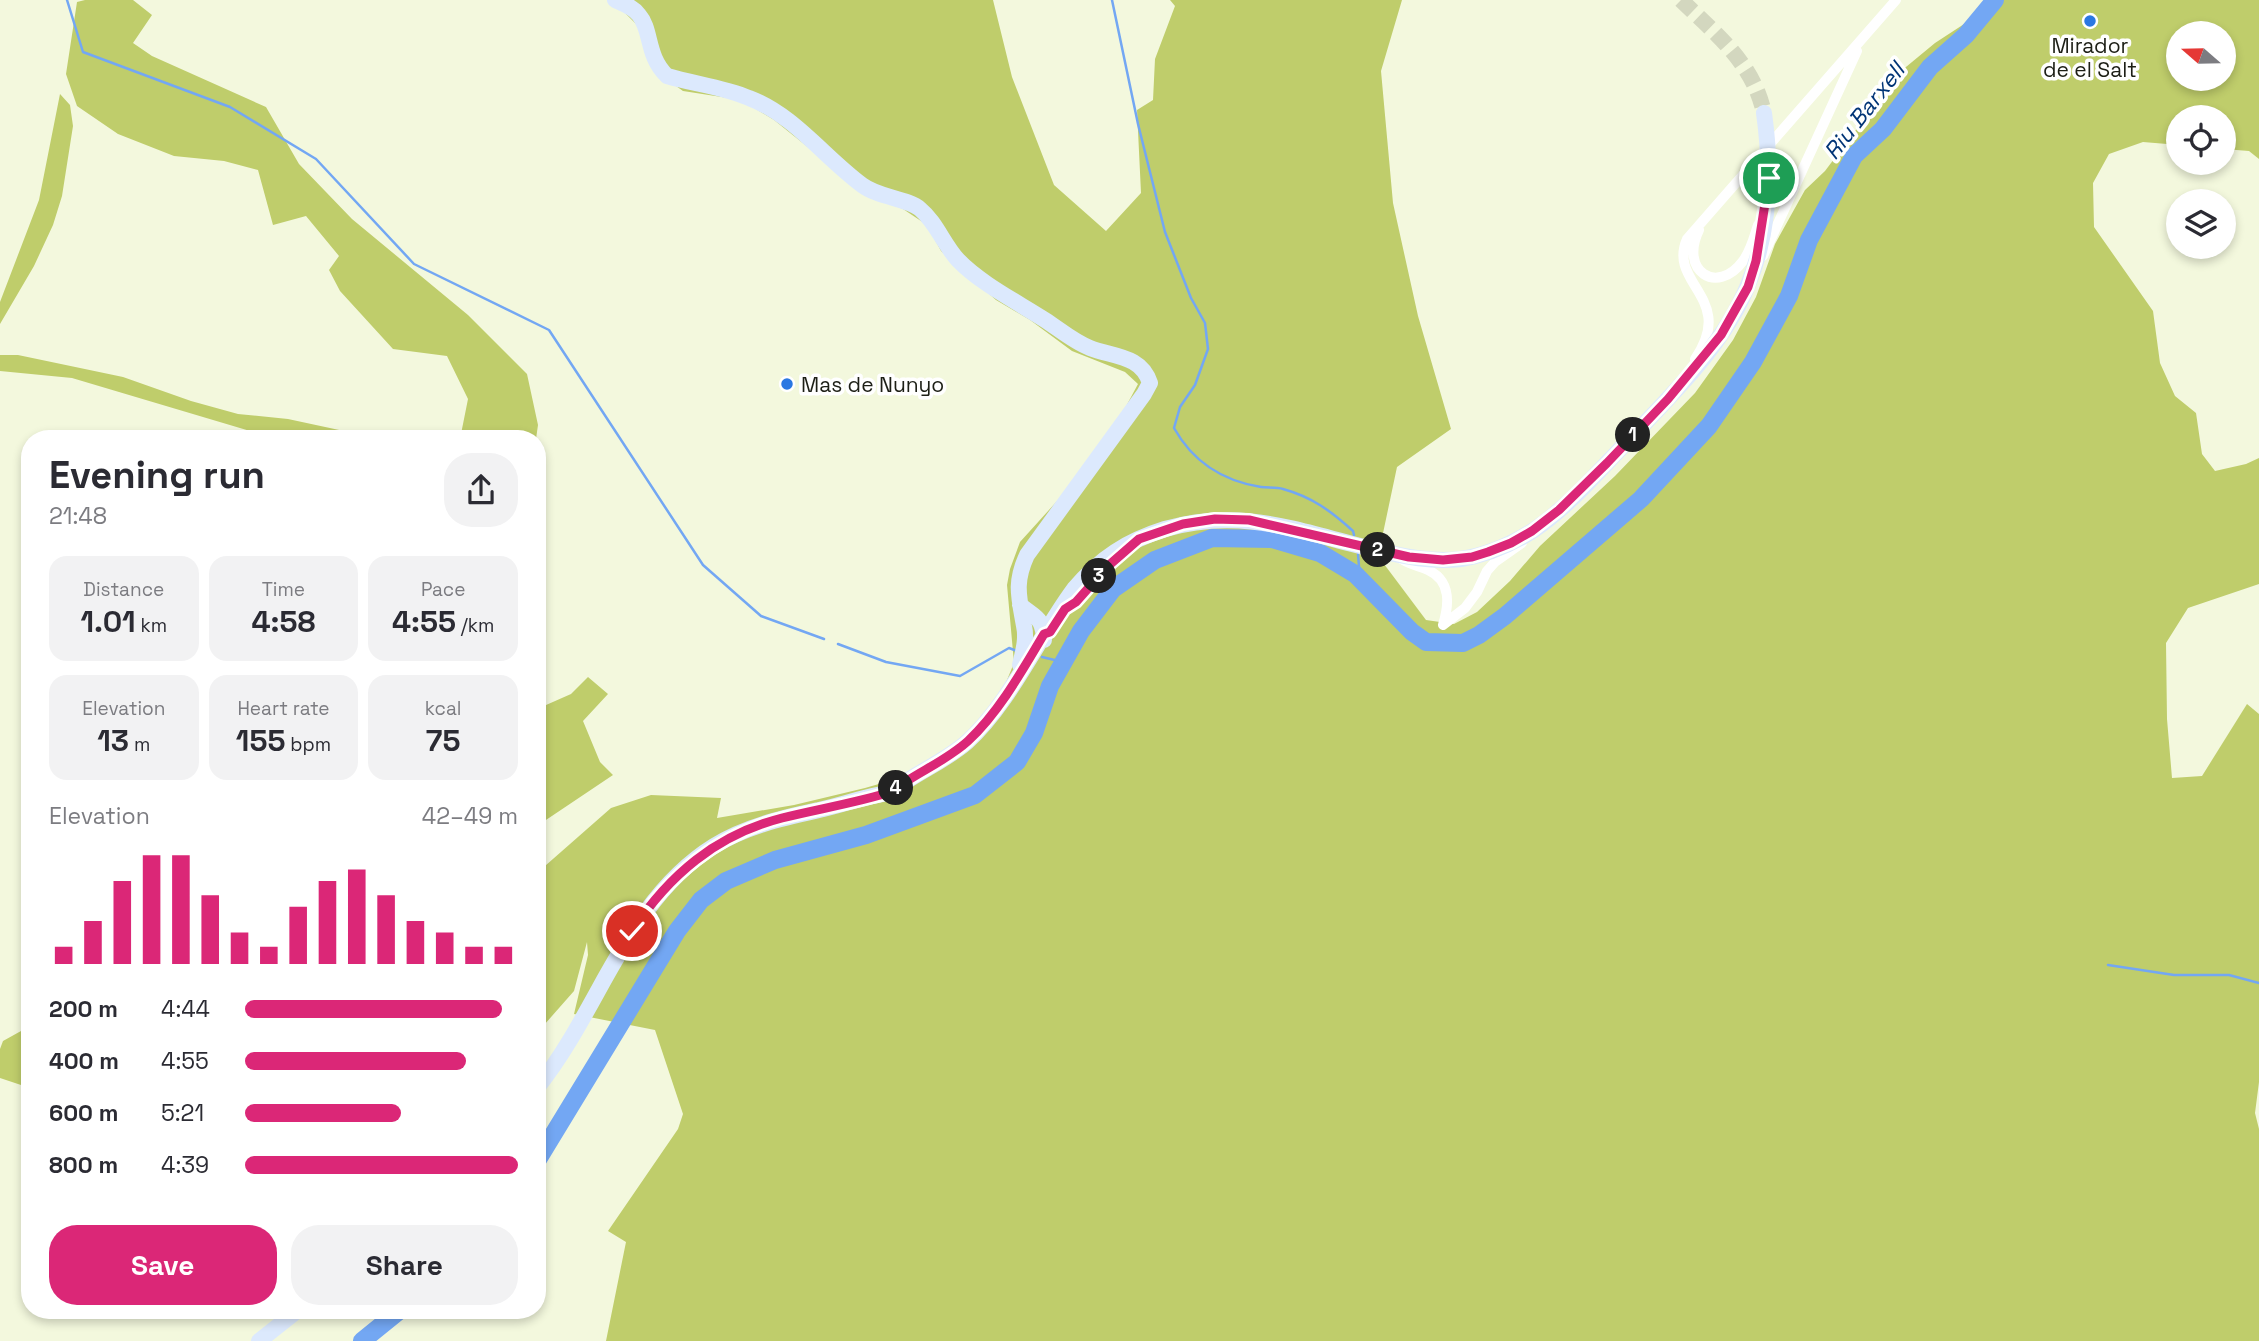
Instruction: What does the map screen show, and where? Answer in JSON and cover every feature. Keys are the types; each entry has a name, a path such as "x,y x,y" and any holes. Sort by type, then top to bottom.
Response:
{"main road":[{"path":"615,0 629,6 641,16 651,51 660,69 667,76 750,98 790,122 863,186 921,209 957,259 976,275 1088,347 1138,363 1148,375 1150,383 1144,394 1027,555 1019,572 1017,588 1025,628 1024,675"},
{"path":"1025,628 1038,636 1042,626 1058,611 1086,575 1125,544 1183,524 1230,519 1273,524 1395,554 1434,559 1472,557 1502,548 1532,531 1578,492 1668,399 1713,346 1748,287 1760,244 1768,194 1769,152 1765,113"},
{"path":"546,1076 565,1050 645,912 683,869 715,845 746,830 782,818 891,792 936,765 967,742 1024,675 1076,602 1108,566 1139,539"},
{"path":"1020,605 1050,632 1065,609 1076,602"},
{"path":"1024,675 1042,626"},
{"path":"259,1341 287,1319"}],"street":[{"path":"1668,399 1701,351 1709,329 1707,305 1688,274 1683,257 1687,239 1896,0"},
{"path":"1748,287 1862,40"},
{"path":"1704,222 1693,242 1692,260 1701,272 1721,278 1734,271 1747,255 1768,194"},
{"path":"1449,597 1443,625 1465,608 1495,562 1522,544 1532,531"},
{"path":"1395,554 1408,565 1426,569 1438,576 1454,605 1465,608"}],"green space":[{"path":"133,0 152,15 133,43 152,56 266,107 299,164 352,219 468,315 527,374 537,430 462,430 468,399 447,356 393,349 340,291 329,270 339,256 306,216 273,225 258,170 224,161 174,156 118,134 77,106 66,74 77,2"},
{"path":"612,0 993,0 1012,77 1054,185 1106,231 1141,193 1137,110 1153,100 1155,59 1175,6 1170,0 1402,0 1381,71 1393,203 1418,316 1451,429 1397,467 1382,538 1384,564 1426,620 1454,624 1477,612 1510,581 1540,546 1615,476 1695,393 1733,340 1756,297 1775,244 1805,190 1825,171 1889,81 1935,43 1984,11 1995,0 2259,0 2259,159 2249,151 2236,150 2236,105 2166,105 2166,144 2143,142 2109,154 2093,183 2094,227 2153,311 2160,363 2175,396 2196,413 2202,454 2215,471 2259,458 2259,584 2188,608 2166,643 2167,719 2172,778 2202,776 2247,704 2259,714 2259,1082 2255,1113 2259,1129 2259,1341 606,1341 626,1242 608,1231 678,1129 683,1114 655,1030 574,1014 588,955 587,942 574,991 546,1023 546,865 611,808 651,795 721,798 717,818 794,805 920,772 967,739 1002,692 1014,663 1007,585 1020,542 1077,479 1123,412 1138,384 1125,372 1072,351 1030,320 996,300 941,251 927,225 903,209 865,193 774,120 741,100 683,91 662,76 637,25"},
{"path":"60,94 70,105 73,126 62,196 53,225 34,266 0,324 0,302 39,200"},
{"path":"0,355 18,355 123,377 238,414 288,419 339,430 247,430 72,378 0,371"},
{"path":"588,677 608,694 583,721 600,762 613,775 546,820 546,705 571,694"},
{"path":"21,1031 21,1085 0,1078 0,1049 3,1041"}],"waterway":[{"path":"67,0 83,52 230,107 316,159 414,264 549,330 703,565 761,616 824,639"},
{"path":"1112,0 1138,124 1165,232 1191,298 1205,323 1208,349 1195,385 1180,407 1174,428 1190,451 1210,468 1247,484 1280,488 1303,496 1337,517 1354,535"},
{"name":"Riu Barxell","path":"546,1146 677,931 701,900 726,881 775,860 866,835 975,795 1017,762 1034,733 1050,686 1081,631 1113,589 1155,560 1212,538 1272,539 1320,553 1355,574 1412,632 1426,642 1463,643 1505,616 1641,499 1709,426 1753,362 1789,296 1809,240 1854,156 1883,129 1930,67 1966,35 1995,0"},
{"path":"1358,554 1360,579"},
{"path":"838,644 886,662 960,676 1009,648 1017,651"},
{"path":"1042,657 1063,662"},
{"path":"2108,965 2174,975 2229,975 2259,983"},
{"name":"Riu Barxell","path":"362,1341 389,1319"}],"tunnel":[{"path":"1681,0 1732,51 1751,79 1764,113"}],"place":[{"name":"Mirador de el Salt","path":"2090,21"},
{"name":"Mas de Nunyo","path":"787,384"}],"route":[{"path":"632,931 669,883 715,845 762,824 891,792 936,765 967,742 1001,701 1044,634 1050,632 1065,609 1076,602 1108,566 1139,539 1183,524 1215,519 1249,520 1409,557 1443,560 1472,557 1502,548 1532,531 1559,510 1607,463 1668,399 1721,335 1748,287 1756,261 1769,178"}]}
